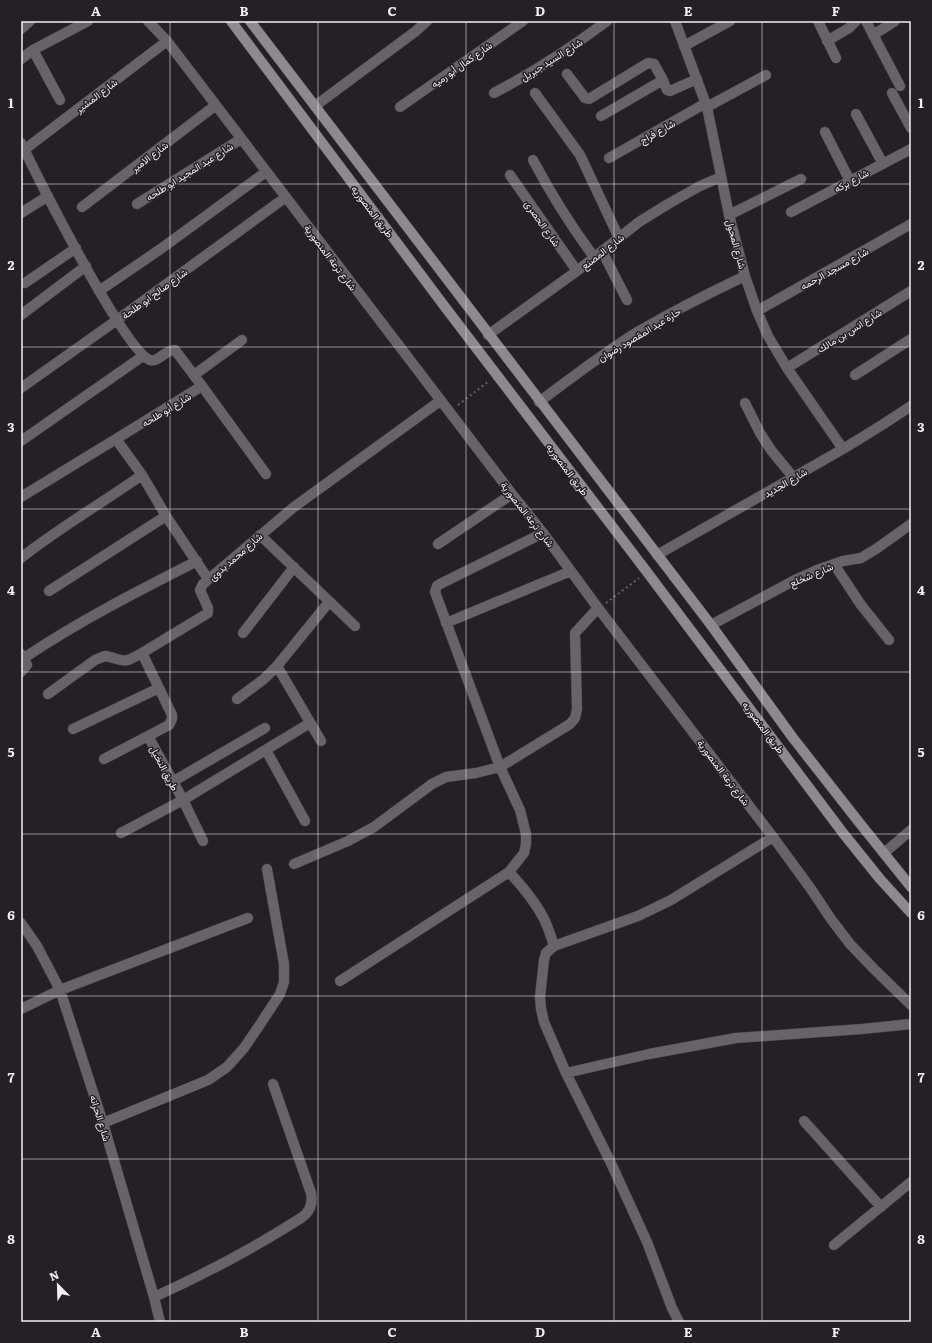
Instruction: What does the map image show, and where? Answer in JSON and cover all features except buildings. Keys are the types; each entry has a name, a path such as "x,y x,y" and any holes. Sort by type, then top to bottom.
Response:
{"main road":[{"name":"طريق المنصوريه","path":"231,21 843,833 880,879 911,913"},
{"name":"طريق المنصوريه","path":"250,21 539,402 711,625 858,822 911,887"},
{"path":"379,219 392,209"},
{"path":"843,833 858,822"}],"street":[{"path":"21,29 30,21"},
{"path":"21,59 32,50 88,21"},
{"name":"شارع ترعة المنصورية","path":"148,21 167,41 512,494 544,533 572,571 602,605 812,889 831,919 850,944 911,1005"},
{"path":"315,106 410,35 426,21"},
{"name":"شارع كمال أبو رميه","path":"400,107 523,21"},
{"name":"شارع السيد جبريل","path":"494,93 577,44 607,21"},
{"name":"شارع المحول","path":"675,21 706,105 729,215 745,276 757,311 768,336 786,368 843,449"},
{"path":"684,46 730,21"},
{"path":"818,21 836,58"},
{"path":"828,40 849,28 856,21"},
{"path":"866,21 900,86"},
{"path":"873,35 895,21"},
{"name":"شارع المشير","path":"23,146 167,41"},
{"path":"32,50 60,100"},
{"path":"567,74 585,98 589,99 648,63 654,64 667,90 670,91 697,78"},
{"name":"شارع فراج","path":"609,158 706,105 766,75"},
{"path":"601,116 663,80"},
{"path":"536,93 580,155 619,238"},
{"path":"892,94 911,128"},
{"name":"شارع الامير","path":"82,207 216,105"},
{"path":"856,114 883,164"},
{"path":"825,132 850,180"},
{"name":"شارع عبد المجيد ابو طلحه","path":"137,204 241,138"},
{"path":"21,441 143,356 117,320 99,291 23,146"},
{"name":"شارع بركه","path":"791,212 911,149"},
{"path":"533,160 551,194 572,226 598,254 627,300"},
{"path":"99,291 162,248 266,172"},
{"name":"شارع الحصرى","path":"510,175 576,271"},
{"name":"شارع المصنع","path":"488,335 576,271 639,222 700,186 721,177"},
{"path":"729,215 800,179"},
{"path":"21,213 48,196"},
{"name":"شارع صالح ابو طلحة","path":"21,388 286,197"},
{"name":"شارع مسجد الرحمه","path":"757,311 911,224"},
{"path":"25,283 76,248"},
{"path":"21,315 86,266"},
{"name":"حارة عبد المقصود رضوان","path":"539,402 589,365 639,331 692,302 745,276"},
{"name":"شارع انس بن مالك","path":"786,368 911,291"},
{"path":"855,375 911,339"},
{"path":"194,375 242,340"},
{"name":"شارع أبو طلحه","path":"21,497 202,386 175,350 168,351 154,360 143,356"},
{"path":"202,386 266,474"},
{"name":"شارع محمد بدوى","path":"142,653 208,613 209,610 200,590 201,586 260,535 294,507 440,401"},
{"path":"745,403 768,444 793,477"},
{"name":"شارع الجديد","path":"657,555 843,449 911,406"},
{"path":"116,439 142,475 166,516 208,579"},
{"path":"21,558 58,530 142,475"},
{"path":"438,544 512,494"},
{"path":"49,591 166,516"},
{"name":"شارع شخلع","path":"711,625 796,580 834,564 861,558 911,524"},
{"path":"340,981 509,872 524,853 526,834 520,810 500,767 435,592 437,586 544,533"},
{"path":"260,535 355,626"},
{"path":"21,672 27,665 23,656 89,617 197,561"},
{"path":"834,564 861,605 889,640"},
{"path":"243,633 294,568"},
{"path":"446,623 572,571"},
{"path":"237,699 277,666 329,602"},
{"path":"294,864 348,841 374,827 432,784 446,777 476,773 500,767 570,724 576,718 577,702 575,634 602,605"},
{"path":"48,694 95,660 105,656 121,661 127,661 142,653 172,719 169,725 104,759"},
{"path":"277,666 321,741"},
{"path":"73,729 159,688"},
{"path":"183,800 310,723"},
{"path":"172,782 265,728"},
{"name":"طريق النخيل","path":"148,736 183,800 202,841"},
{"path":"266,750 304,821"},
{"name":"طريق النخيل","path":"121,834 183,800"},
{"path":"884,853 911,830"},
{"path":"679,1322 672,1308 647,1242 610,1161 566,1073 544,1022 540,997 544,960 546,953 554,946 638,916 671,900 773,837"},
{"path":"103,1123 208,1080 227,1067 244,1048 280,994 284,982 284,964 267,869"},
{"path":"509,872 537,906 544,918 554,946"},
{"path":"21,1009 60,990 248,918"},
{"name":"شارع الحرانه","path":"21,923 37,946 60,990 103,1123 160,1322"},
{"path":"566,1073 649,1054 736,1038 911,1024"},
{"path":"154,1297 210,1271 265,1241 301,1218 311,1208 312,1193 273,1084"},
{"path":"804,1121 881,1207"},
{"path":"834,1245 911,1182"}],"path":[{"path":"457,405 488,381"},
{"path":"602,605 633,583"}]}
